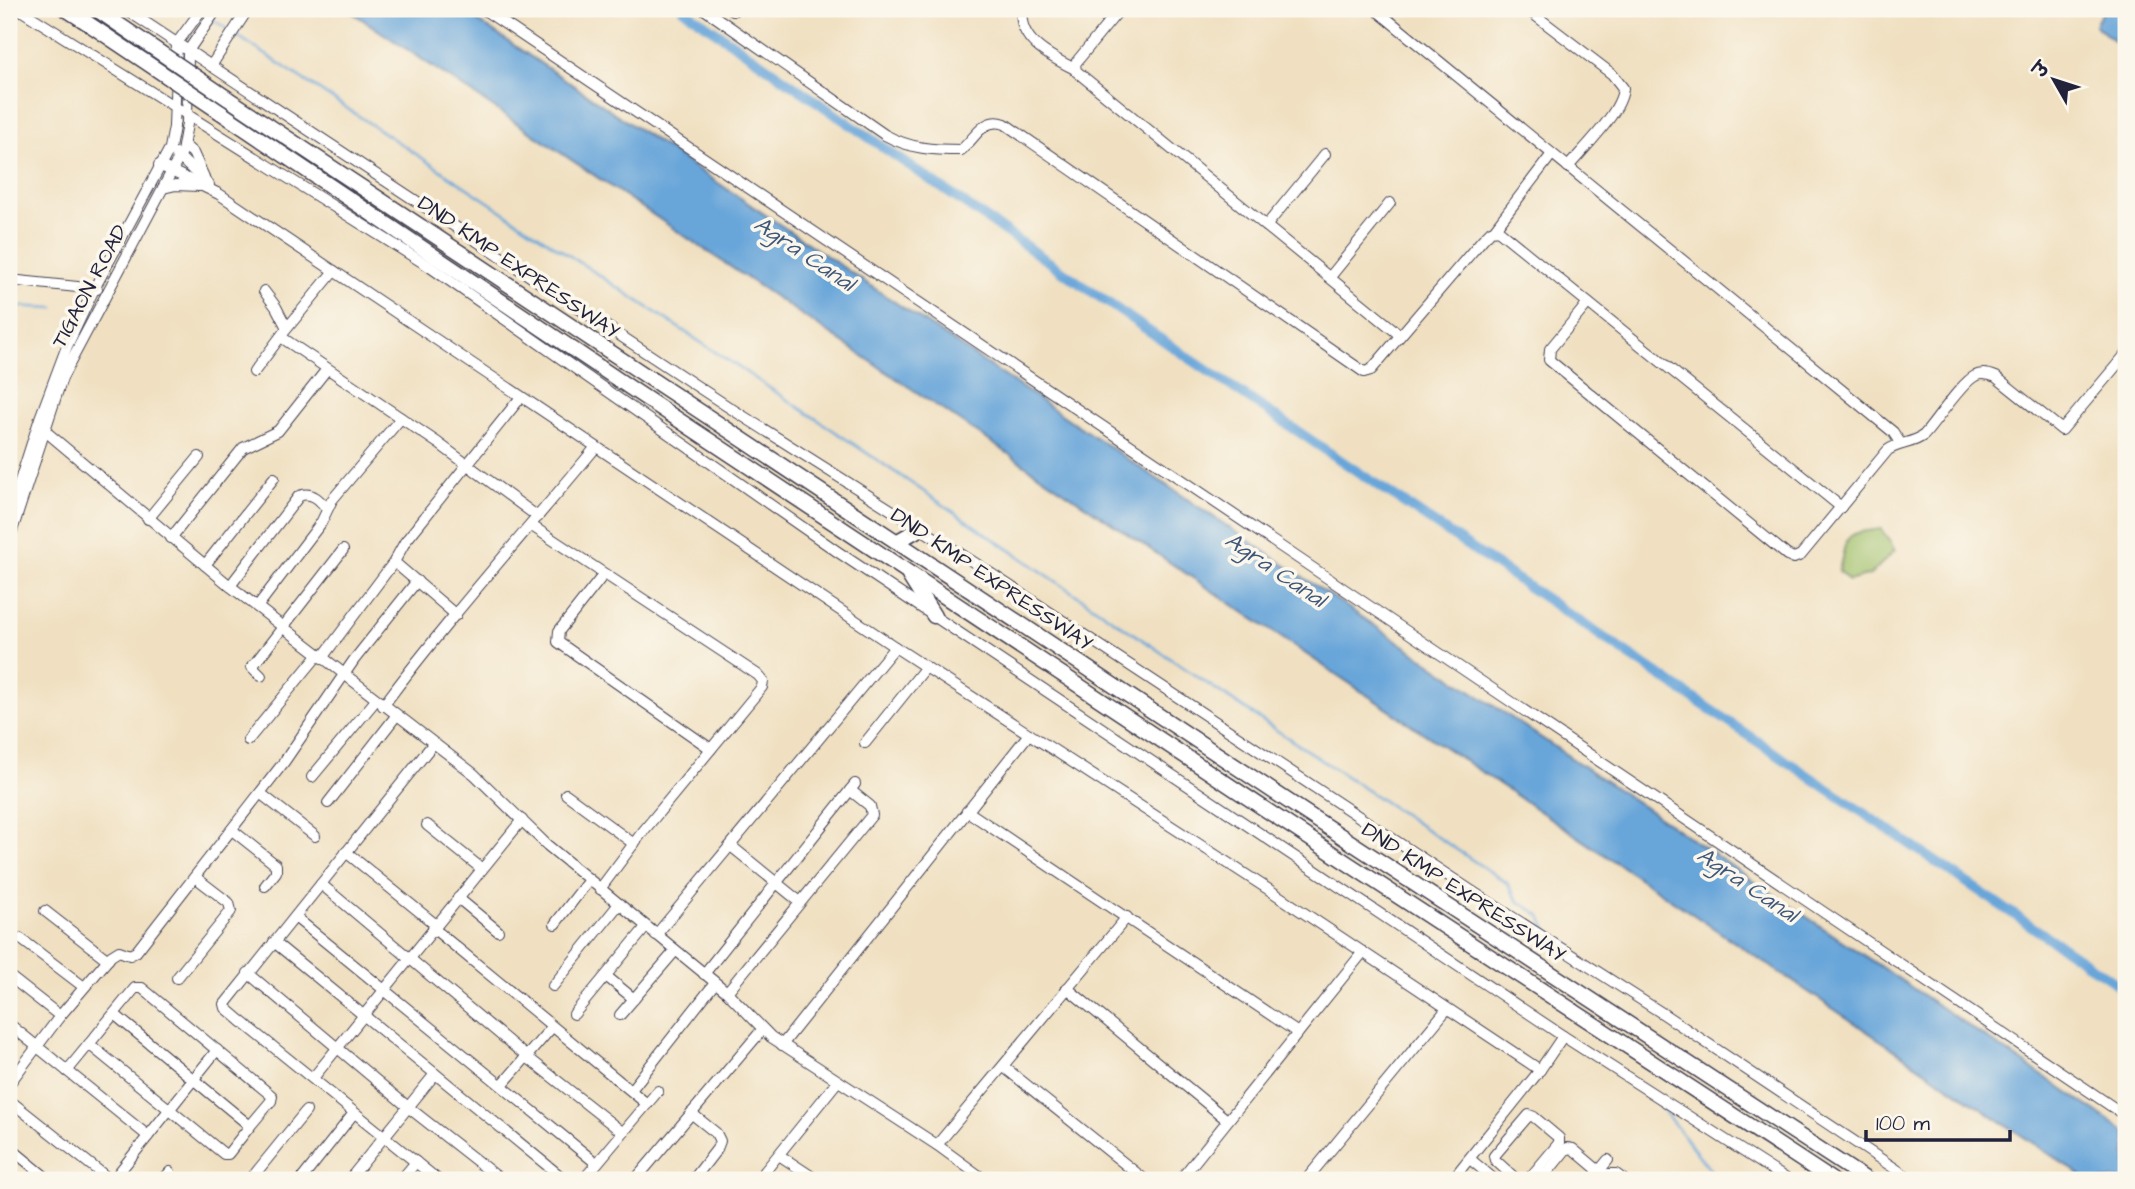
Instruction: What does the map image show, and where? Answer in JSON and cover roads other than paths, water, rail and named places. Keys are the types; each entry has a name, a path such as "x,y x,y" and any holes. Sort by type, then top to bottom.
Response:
{"highway":[{"name":"DND KMP EXPRESSWAY","path":"66,9 906,571 1832,1180"},
{"name":"DND KMP EXPRESSWAY","path":"96,9 667,391 1867,1180"},
{"path":"898,541 921,528"},
{"path":"906,571 934,616"}],"street":[{"path":"19,9 429,267 827,545 1563,1036 1788,1180"},
{"path":"125,9 191,46 211,66 727,406 921,528 1470,890 1665,1015 1912,1180"},
{"path":"9,515 40,418 68,346 94,289 170,148 174,127 179,39 202,9"},
{"path":"191,46 217,9"},
{"path":"211,66 247,9"},
{"path":"483,9 2126,1116"},
{"path":"704,9 866,123 909,146 920,149 961,150 984,126 994,121 1005,124 1359,370 1367,372 1467,257 1494,230 1552,154"},
{"path":"1022,9 1021,23 1024,31 1046,54 1075,69 1400,335"},
{"path":"1075,69 1078,60 1120,9"},
{"path":"1374,9 1893,432 1901,444"},
{"path":"1527,9 1612,74 1623,88 1623,95 1616,109 1568,167"},
{"name":"TIGAON ROAD","path":"9,540 62,379 184,145 191,46"},
{"path":"184,145 193,153 205,184"},
{"path":"170,148 205,184 219,194 895,647 1540,1070"},
{"path":"1266,226 1325,154"},
{"path":"159,165 205,184"},
{"path":"163,188 205,184"},
{"path":"1330,277 1391,203"},
{"path":"1494,230 1504,234 1841,507"},
{"path":"254,372 334,271"},
{"path":"9,280 108,290"},
{"path":"264,290 284,333 327,369 468,464 538,517"},
{"path":"1588,303 1550,349 1549,360 1794,558 1801,555 1888,450 1917,441 1975,376 1982,374 1996,377 2062,430 2126,356"},
{"path":"171,538 243,448 278,431 327,369"},
{"path":"248,740 320,657 394,562 405,542 521,397"},
{"path":"257,607 321,523 327,509 401,418"},
{"path":"44,430 230,586 474,774 589,880 727,992 762,1030 837,1082 937,1145 985,1180"},
{"path":"312,777 456,615 596,447"},
{"path":"148,519 199,457"},
{"path":"205,565 274,478"},
{"path":"230,586 299,496 305,494 320,499 327,509"},
{"path":"531,526 762,678 762,687 600,889"},
{"path":"261,676 252,667 343,550"},
{"path":"394,562 456,615"},
{"path":"604,573 559,631 558,642 711,748"},
{"path":"9,1084 60,1016 108,960 117,951 130,955 136,952 232,830 344,675 417,581"},
{"path":"656,935 895,647"},
{"path":"865,743 926,667"},
{"path":"328,803 396,716"},
{"path":"782,1045 1030,734"},
{"path":"433,744 226,999 226,1008 439,1180"},
{"path":"704,974 853,787 870,806 872,815 727,992"},
{"path":"260,793 314,836"},
{"path":"566,794 634,844"},
{"path":"967,811 1298,1033"},
{"path":"313,1078 522,820"},
{"path":"427,825 482,869"},
{"path":"232,830 276,865 276,872 265,886"},
{"path":"731,846 800,902"},
{"path":"345,852 647,1104"},
{"path":"177,978 232,911 229,903 195,877"},
{"path":"555,924 589,880"},
{"path":"321,884 527,1057 622,1132"},
{"path":"458,898 498,931"},
{"path":"553,986 619,904"},
{"path":"45,911 108,960"},
{"path":"295,917 596,1163"},
{"path":"937,1145 1127,917"},
{"path":"575,1014 646,927"},
{"path":"21,939 84,987"},
{"path":"274,942 565,1180"},
{"path":"620,1015 675,951"},
{"path":"1180,1180 1363,953"},
{"path":"248,973 408,1107 501,1180"},
{"path":"9,976 60,1016"},
{"path":"606,976 634,999"},
{"path":"631,1090 715,983"},
{"path":"67,1071 89,1044 114,1014 135,988 142,988 272,1097 271,1101 226,1154 89,1044"},
{"path":"1067,988 1227,1120"},
{"path":"1306,1180 1447,1009"},
{"path":"114,1014 250,1126"},
{"path":"9,1024 148,1136"},
{"path":"502,1085 552,1027"},
{"path":"635,1180 762,1030"},
{"path":"1452,1180 1540,1070 1563,1036"},
{"path":"9,1100 111,1180 217,1050"},
{"path":"1004,1067 1145,1180"},
{"path":"349,1180 435,1074"},
{"path":"758,1180 837,1082"},
{"path":"583,1180 658,1091"},
{"path":"250,1180 306,1111"},
{"path":"691,1113 716,1133 720,1141 693,1180"},
{"path":"301,1180 354,1114"},
{"path":"1517,1180 1494,1160 1494,1156 1529,1115 1534,1116 1559,1138 1559,1143 1528,1180"},
{"path":"9,1147 37,1177 49,1180"},
{"path":"1541,1180 1567,1148 1573,1149 1601,1175"},
{"path":"779,1155 817,1180"},
{"path":"1470,1159 1495,1180"},
{"path":"1601,1175 1608,1160"},
{"path":"401,1180 416,1162"},
{"path":"1592,1180 1608,1174 1616,1174 1624,1180"}],"water":[{"name":"Agra Canal","path":"347,9 460,9 2126,1132 2126,1180 2088,1180"},
{"path":"2104,9 2126,9 2126,51 2095,25"}],"waterway":[{"path":"683,9 1146,329 2126,990"},
{"path":"212,19 230,31"},
{"path":"236,35 818,420 1507,883 1518,901 1541,916 1549,934"},
{"path":"9,306 54,308"},
{"path":"1656,1101 1718,1180"}]}
